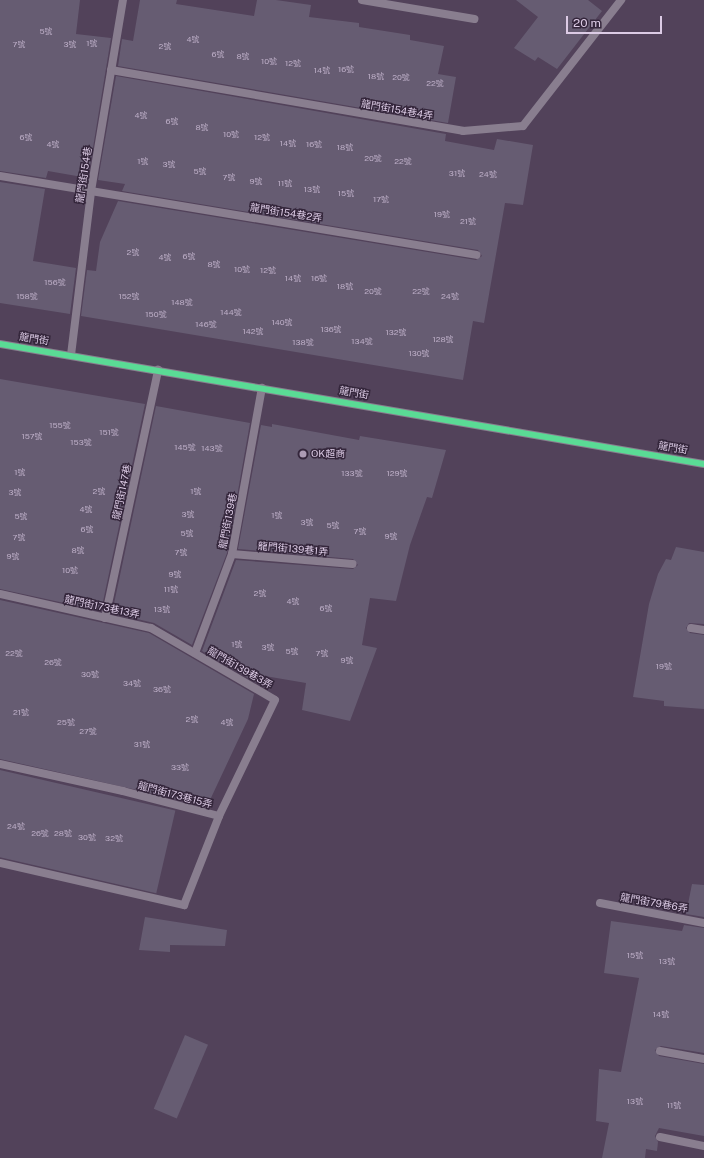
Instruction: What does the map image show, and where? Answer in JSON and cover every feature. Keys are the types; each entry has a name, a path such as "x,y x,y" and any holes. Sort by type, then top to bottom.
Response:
{"street":[{"name":"龍門街154巷","path":"71,355 91,192 123,0"},
{"path":"362,0 474,19"},
{"name":"龍門街154巷4弄","path":"111,70 463,131 523,126 621,0"},
{"name":"龍門街154巷2弄","path":"0,176 478,255"},
{"name":"龍門街","path":"0,344 704,464"},
{"name":"龍門街147巷","path":"105,618 158,370"},
{"name":"龍門街139巷","path":"195,653 232,554 262,388"},
{"name":"龍門街139巷1弄","path":"232,554 353,564"},
{"name":"龍門街173巷13弄","path":"0,594 151,628 195,653"},
{"path":"690,628 704,630"},
{"name":"龍門街139巷3弄","path":"195,653 275,700"},
{"name":"龍門街173巷15弄","path":"0,764 219,816 275,700"},
{"path":"0,863 184,905 219,816"},
{"name":"龍門街79巷6弄","path":"600,904 704,923"},
{"path":"660,1051 704,1059"},
{"path":"660,1137 704,1146"}],"building":[{"path":"0,0 80,0 76,34 111,38 88,178 48,171 46,178 0,171"},
{"path":"140,0 177,0 176,4 254,16 257,0 276,0 311,5 309,17 359,23 359,27 410,35 410,40 444,46 438,74 456,77 448,123 118,66 122,39 133,41"},
{"path":"516,0 588,0 602,11 557,69 538,57 535,61 514,48 538,17"},
{"path":"116,76 446,134 445,141 494,150 497,139 533,145 523,205 505,203 484,323 473,321 463,380 81,316 87,270 96,271 100,242 118,201 476,260 482,256 478,250 122,191 125,184 98,180"},
{"path":"0,182 45,189 33,261 76,268 70,314 0,303"},
{"path":"0,379 145,404 101,611 0,589"},
{"path":"156,406 250,423 227,553 192,645 154,623 112,613"},
{"path":"272,424 359,440 360,436 446,450 432,498 427,497 410,545 396,601 370,598 362,645 377,648 350,721 302,710 306,683 259,675 257,683 202,651 236,560 353,569 358,565 353,559 238,549 261,425 272,427"},
{"path":"676,547 704,552 704,624 689,623 686,628 690,633 704,635 704,709 664,706 664,701 633,697 649,604 658,574 666,559 671,560"},
{"path":"0,600 149,633 254,694 248,719 210,800 178,794 177,799 0,759"},
{"path":"0,770 175,810 156,893 0,857"},
{"path":"692,884 704,885 704,917 686,914"},
{"path":"145,917 227,930 225,946 170,945 170,952 139,950"},
{"path":"611,921 682,931 684,925 704,928 704,1053 661,1046 655,1050 659,1056 704,1064 704,1136 659,1128 655,1136 658,1142 657,1151 646,1149 645,1158 602,1158 609,1123 596,1121 599,1069 621,1072 639,978 604,973"},
{"path":"185,1035 208,1045 177,1118 154,1109"}],"cycle path":[{"path":"0,344 704,464"}],"place":[{"name":"OK超商","path":"303,454"}]}
